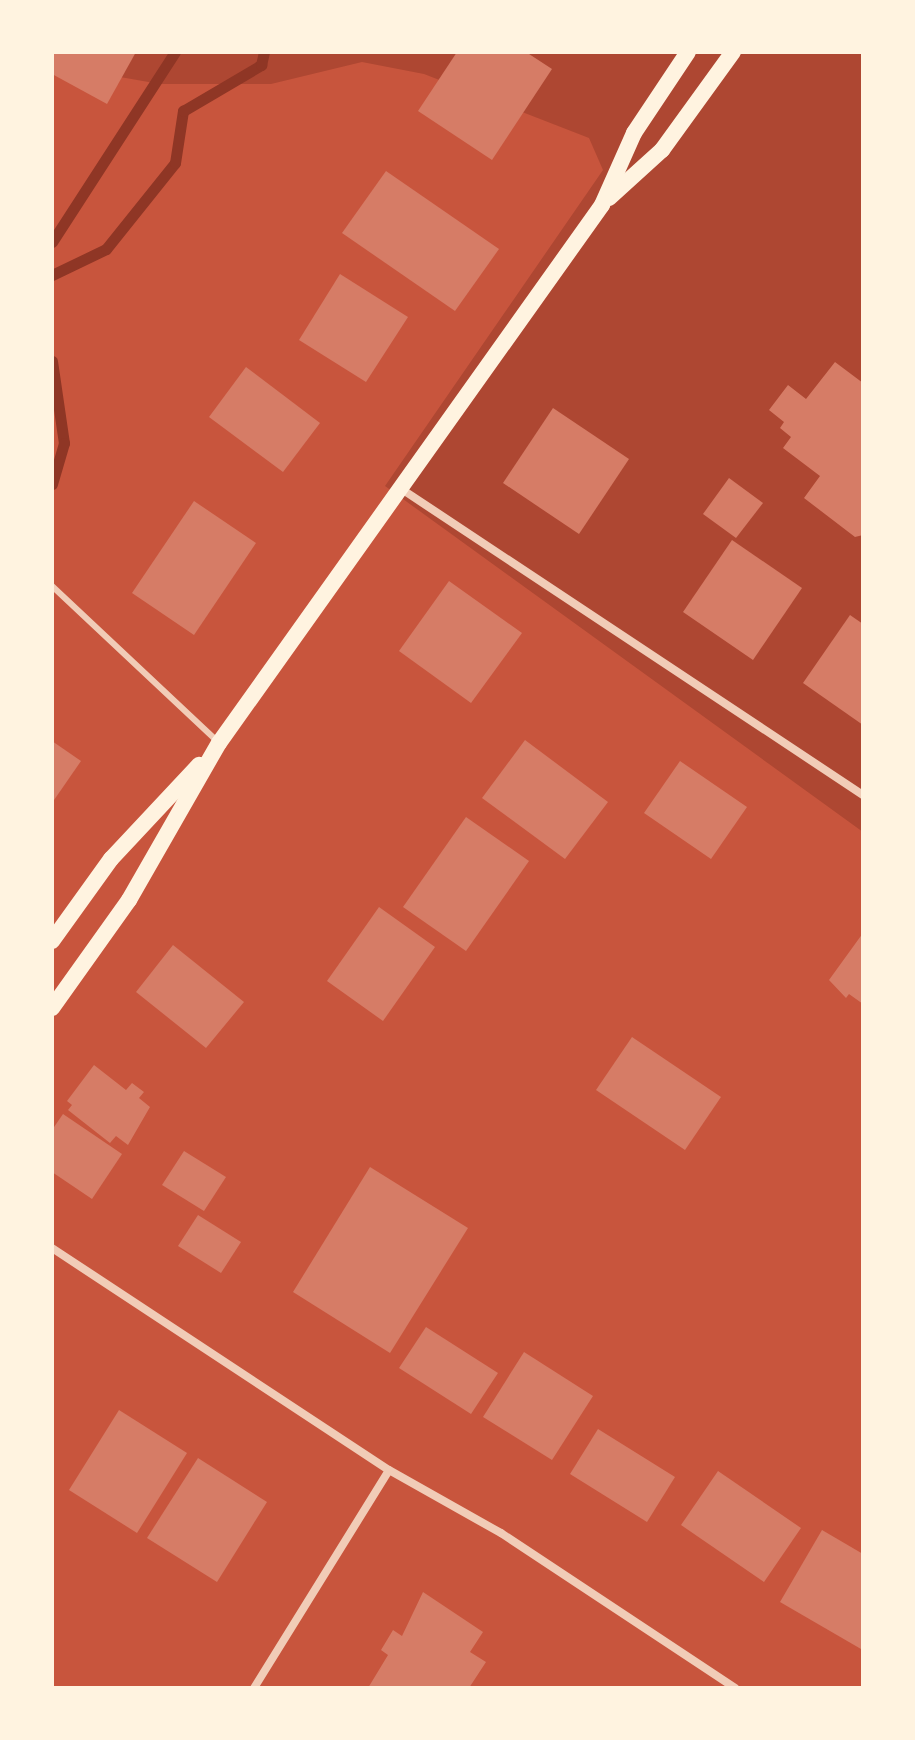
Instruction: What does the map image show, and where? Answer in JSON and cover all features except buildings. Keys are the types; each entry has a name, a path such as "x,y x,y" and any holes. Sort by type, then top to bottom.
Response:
{"main road":[{"path":"52,1008 129,900 219,743 403,490 602,205 634,133 688,52"},
{"path":"602,205 662,150 733,52"},
{"path":"52,941 111,859 219,743"}],"street":[{"path":"403,490 863,795"},
{"path":"52,1248 389,1470 501,1533 735,1688"},
{"path":"254,1688 389,1470"}],"lane":[{"path":"52,586 219,743"}],"shaded area":[{"path":"52,52 863,52 863,832 385,486 603,170 589,138 424,74 362,62 271,84 160,84 63,67"}],"waterway":[{"path":"52,242 175,52"},
{"path":"52,275 106,249 175,163 183,111 261,65 264,52"},
{"path":"52,361 64,443 52,484"}]}
